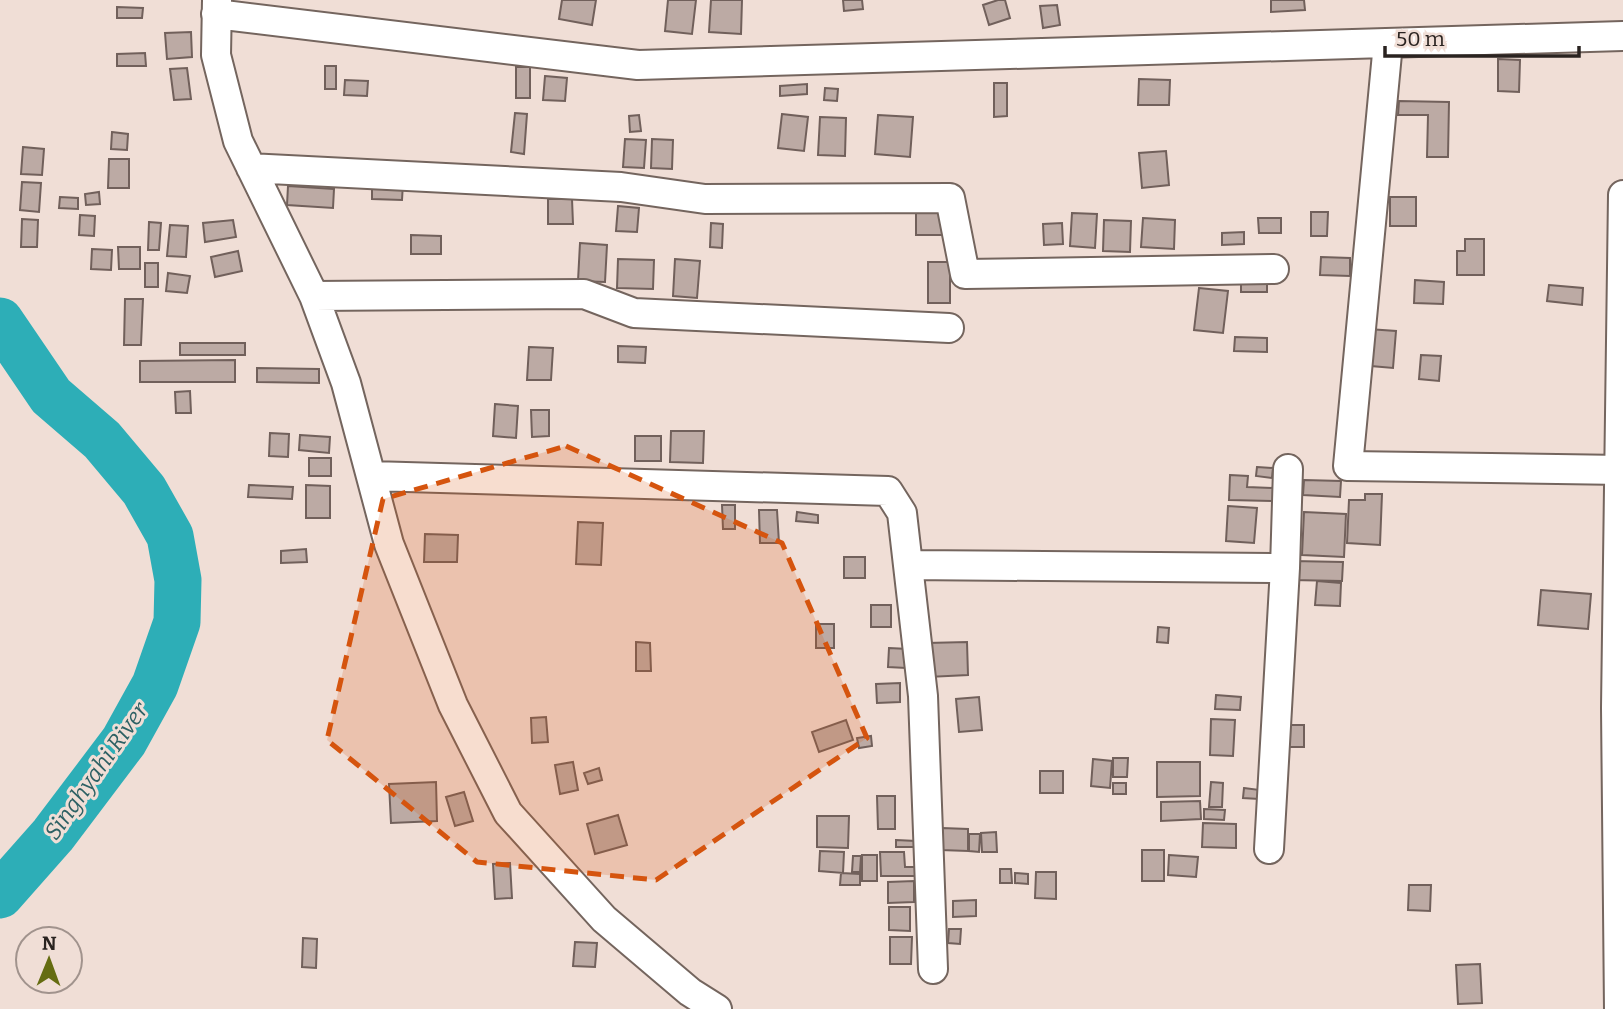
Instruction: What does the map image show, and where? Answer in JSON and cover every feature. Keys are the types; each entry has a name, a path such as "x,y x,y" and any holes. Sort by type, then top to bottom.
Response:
{"street":[{"path":"717,1009 690,992 604,919 508,813 453,705 389,544 346,383 314,296 238,141 216,55 216,7 638,65 1623,36"},
{"path":"1388,43 1348,467 1621,470"},
{"path":"251,168 621,187 705,199 950,198 965,274 1274,268"},
{"path":"1619,1009 1616,721 1623,195"},
{"path":"314,296 584,294 635,313 948,328"},
{"path":"1269,849 1288,469"},
{"path":"371,476 888,491 902,513 923,696 933,969"},
{"path":"908,565 1285,568"}],"highlighted area":[{"path":"566,446 782,543 867,738 656,880 477,862 327,740 383,499"}],"building":[{"path":"562,0 596,0 592,25 559,19"},
{"path":"668,0 696,0 692,34 665,31"},
{"path":"711,0 742,0 741,34 709,32"},
{"path":"843,0 862,0 863,9 844,11"},
{"path":"1005,0 1010,18 989,25 983,5"},
{"path":"1271,0 1304,0 1305,10 1271,12"},
{"path":"1057,5 1060,25 1043,28 1040,6"},
{"path":"117,7 143,8 142,18 117,18"},
{"path":"191,32 192,57 167,59 165,33"},
{"path":"145,53 146,66 117,66 117,54"},
{"path":"1498,59 1520,60 1519,92 1498,91"},
{"path":"325,66 336,66 336,89 325,89"},
{"path":"516,67 530,67 530,98 516,98"},
{"path":"187,68 191,99 174,100 170,69"},
{"path":"545,76 567,78 565,101 543,100"},
{"path":"1139,79 1170,80 1169,105 1138,105"},
{"path":"345,80 368,81 367,96 344,95"},
{"path":"994,83 1007,83 1007,116 994,117"},
{"path":"807,84 807,94 780,96 780,86"},
{"path":"825,88 838,89 837,101 824,100"},
{"path":"1399,101 1449,102 1448,157 1427,157 1428,115 1398,115"},
{"path":"515,113 527,114 524,154 511,152"},
{"path":"782,114 808,117 804,151 778,148"},
{"path":"639,115 641,131 630,132 629,116"},
{"path":"878,115 913,117 910,157 875,154"},
{"path":"820,117 846,118 845,156 818,155"},
{"path":"112,132 128,134 127,150 111,149"},
{"path":"625,139 646,140 644,168 623,167"},
{"path":"652,139 673,140 672,169 651,168"},
{"path":"23,147 44,149 42,175 21,174"},
{"path":"1166,151 1169,185 1142,188 1139,153"},
{"path":"109,159 129,159 129,188 108,188"},
{"path":"22,182 41,183 39,212 20,210"},
{"path":"372,183 403,183 402,200 372,199"},
{"path":"288,186 334,189 333,208 287,205"},
{"path":"99,192 100,204 86,205 85,194"},
{"path":"60,197 78,198 78,209 59,208"},
{"path":"1390,197 1416,197 1416,226 1390,226"},
{"path":"548,199 572,199 573,224 548,224"},
{"path":"618,206 639,208 637,232 616,231"},
{"path":"916,212 942,212 942,235 916,235"},
{"path":"1311,212 1328,212 1327,236 1311,236"},
{"path":"1072,213 1097,214 1095,248 1070,246"},
{"path":"80,215 95,216 94,236 79,235"},
{"path":"1143,218 1175,220 1174,249 1141,247"},
{"path":"1258,218 1281,218 1281,233 1259,233"},
{"path":"22,219 38,220 37,247 21,247"},
{"path":"233,220 236,237 205,242 203,223"},
{"path":"1104,220 1131,221 1130,252 1103,251"},
{"path":"149,222 161,223 159,250 148,250"},
{"path":"711,223 723,224 722,248 710,247"},
{"path":"1062,223 1063,244 1044,245 1043,224"},
{"path":"170,225 188,226 186,257 167,256"},
{"path":"1244,232 1244,244 1222,245 1222,233"},
{"path":"411,235 441,236 441,254 411,254"},
{"path":"1465,239 1484,239 1484,275 1457,275 1457,251 1465,251"},
{"path":"580,243 607,245 605,282 578,281"},
{"path":"118,247 140,247 140,269 119,269"},
{"path":"92,249 112,250 111,270 91,269"},
{"path":"238,251 242,271 215,277 211,257"},
{"path":"1321,257 1350,258 1350,276 1320,275"},
{"path":"618,259 654,260 653,289 617,288"},
{"path":"675,259 700,261 697,298 673,296"},
{"path":"928,262 950,262 950,303 928,303"},
{"path":"145,263 158,263 158,287 145,287"},
{"path":"168,273 190,276 187,293 166,291"},
{"path":"1415,280 1444,282 1443,304 1414,303"},
{"path":"1241,282 1267,282 1267,292 1241,292"},
{"path":"1549,285 1583,288 1582,305 1547,301"},
{"path":"1199,288 1228,291 1223,333 1194,330"},
{"path":"125,299 143,299 141,345 124,345"},
{"path":"1368,329 1396,331 1393,368 1371,366"},
{"path":"1235,337 1267,338 1267,352 1234,351"},
{"path":"180,343 245,343 245,355 180,355"},
{"path":"618,346 646,347 645,363 618,362"},
{"path":"529,347 553,348 551,380 527,380"},
{"path":"1421,355 1441,356 1439,381 1419,379"},
{"path":"235,360 235,382 140,382 140,361"},
{"path":"257,368 319,369 319,383 257,382"},
{"path":"190,391 191,413 176,413 175,392"},
{"path":"495,404 518,406 516,438 493,436"},
{"path":"531,410 549,410 549,436 532,437"},
{"path":"671,431 704,431 703,463 670,462"},
{"path":"270,433 289,434 288,457 269,456"},
{"path":"300,435 330,437 329,453 299,450"},
{"path":"635,436 661,436 661,461 635,461"},
{"path":"309,458 331,458 331,476 309,476"},
{"path":"1257,467 1273,468 1272,478 1256,476"},
{"path":"1230,475 1248,476 1247,487 1274,488 1274,501 1229,500"},
{"path":"1304,480 1341,481 1340,497 1303,495"},
{"path":"249,485 293,487 292,499 248,497"},
{"path":"306,485 330,486 330,518 306,518"},
{"path":"1365,494 1382,494 1380,545 1347,543 1349,500 1365,500"},
{"path":"722,505 735,505 735,529 723,529"},
{"path":"1228,506 1257,508 1254,543 1226,541"},
{"path":"759,510 777,510 779,543 760,543"},
{"path":"797,512 818,515 818,523 796,521"},
{"path":"1304,512 1346,514 1344,557 1302,555"},
{"path":"578,522 603,523 601,565 576,564"},
{"path":"425,534 458,535 457,562 424,562"},
{"path":"306,549 307,562 281,563 281,551"},
{"path":"844,557 865,557 865,578 844,578"},
{"path":"1293,561 1343,562 1342,581 1292,580"},
{"path":"1317,581 1341,583 1340,606 1315,605"},
{"path":"1541,590 1591,594 1588,629 1538,625"},
{"path":"871,605 891,605 891,627 871,627"},
{"path":"816,624 834,624 834,648 816,648"},
{"path":"1158,627 1169,628 1168,643 1157,642"},
{"path":"636,642 650,643 651,671 636,671"},
{"path":"967,642 968,675 928,677 927,643"},
{"path":"889,648 908,649 906,668 888,667"},
{"path":"900,683 900,702 877,703 876,684"},
{"path":"1216,695 1241,697 1240,710 1215,709"},
{"path":"979,697 982,730 959,732 956,699"},
{"path":"546,717 548,742 532,743 531,718"},
{"path":"1211,719 1235,720 1233,756 1210,755"},
{"path":"846,720 853,740 819,752 812,732"},
{"path":"1287,725 1304,725 1304,747 1286,747"},
{"path":"871,736 872,746 859,748 857,738"},
{"path":"1113,758 1128,758 1127,777 1113,777"},
{"path":"1093,759 1112,761 1110,788 1091,786"},
{"path":"573,762 578,790 560,794 555,765"},
{"path":"1157,762 1200,762 1200,796 1157,797"},
{"path":"599,768 602,780 588,784 584,773"},
{"path":"1040,771 1063,771 1063,793 1040,793"},
{"path":"436,782 437,821 391,823 389,784"},
{"path":"1211,782 1223,783 1222,807 1209,807"},
{"path":"1113,783 1126,783 1126,794 1113,794"},
{"path":"1244,788 1260,790 1259,799 1243,798"},
{"path":"464,792 473,821 455,826 446,797"},
{"path":"877,796 895,796 895,829 878,829"},
{"path":"1200,801 1201,819 1161,821 1161,802"},
{"path":"1204,809 1225,810 1224,820 1204,819"},
{"path":"618,815 627,845 595,854 587,824"},
{"path":"817,816 849,816 848,848 817,847"},
{"path":"1203,823 1236,824 1236,848 1202,847"},
{"path":"942,828 968,829 968,851 941,850"},
{"path":"996,832 997,852 982,852 981,833"},
{"path":"969,834 980,834 979,852 969,851"},
{"path":"896,840 916,841 916,847 896,847"},
{"path":"1142,850 1164,850 1164,881 1142,881"},
{"path":"820,851 844,852 843,873 819,871"},
{"path":"880,852 904,852 905,867 918,867 918,876 881,876"},
{"path":"862,855 877,855 877,881 862,881"},
{"path":"1169,855 1198,857 1196,877 1168,875"},
{"path":"853,856 861,856 860,872 852,872"},
{"path":"510,863 512,898 495,899 493,864"},
{"path":"1000,869 1011,869 1012,883 1000,883"},
{"path":"1036,872 1056,872 1056,899 1035,898"},
{"path":"841,873 860,874 860,885 840,885"},
{"path":"1015,873 1028,874 1028,884 1015,883"},
{"path":"914,881 914,902 888,903 888,882"},
{"path":"1409,885 1431,885 1430,911 1408,910"},
{"path":"976,900 976,916 953,917 953,901"},
{"path":"889,907 910,907 910,931 889,930"},
{"path":"949,929 961,929 960,944 948,943"},
{"path":"890,937 912,937 911,964 890,964"},
{"path":"303,938 317,939 316,968 302,967"},
{"path":"575,942 597,943 595,967 573,966"},
{"path":"1480,964 1482,1003 1458,1004 1456,965"}],"waterway":[{"name":"Singhyahi River","path":"0,321 51,396 102,440 144,490 170,536 178,580 177,622 155,685 124,741 53,835 0,895"}]}
